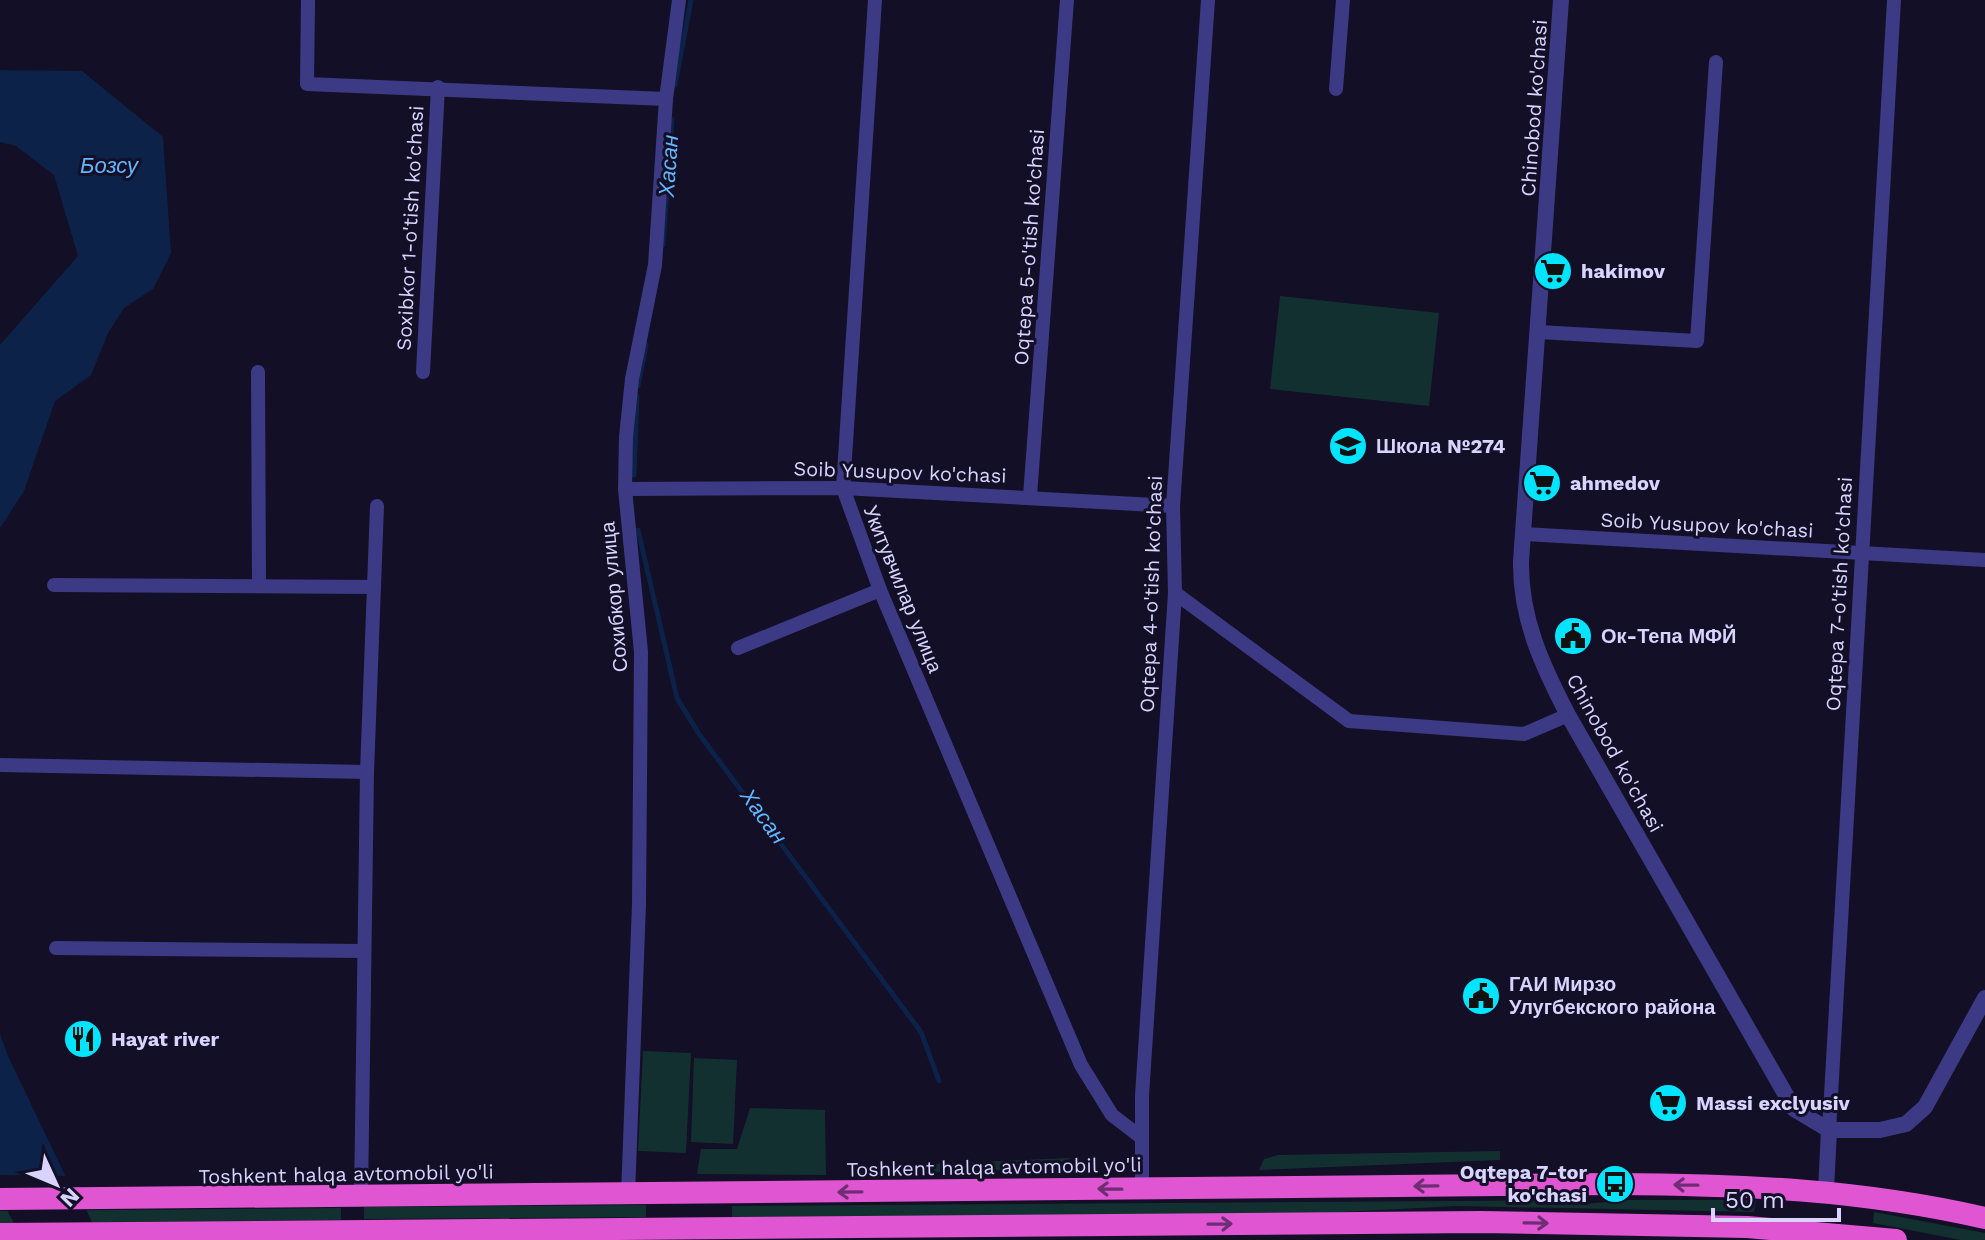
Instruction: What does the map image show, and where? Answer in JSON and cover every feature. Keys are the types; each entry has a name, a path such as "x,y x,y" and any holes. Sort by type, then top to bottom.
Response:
{"highway":[{"name":"Toshkent halqa avtomobil yo'li","path":"0,1199 1615,1184 1826,1190 1904,1200 1985,1218"},
{"path":"1826,1190 1835,1237"},
{"path":"684,1194 685,1229"},
{"path":"0,1234 353,1236 685,1229 936,1234 1480,1231 1703,1225 1896,1240"}],"street":[{"name":"Soxibkor 1-o'tish ko'chasi","path":"308,0 306,83 666,99"},
{"name":"Сохибкор улица","path":"628,1195 639,904 641,652 625,489 626,437 632,379 655,265 666,99 679,0"},
{"name":"Укитувчилар улица","path":"875,0 843,488 880,590 1081,1065 1112,1115 1142,1138"},
{"name":"Oqtepa 5-o'tish ko'chasi","path":"1030,496 1067,0"},
{"name":"Oqtepa 4-o'tish ko'chasi","path":"1142,1189 1142,1096 1175,593 1173,506 1208,0"},
{"path":"1336,89 1343,0"},
{"name":"Chinobod ko'chasi","path":"1561,0 1523,534 1521,583 1526,617 1541,659 1568,715 1794,1109 1829,1130"},
{"name":"Oqtepa 7-o'tish ko'chasi","path":"1826,1190 1894,0"},
{"path":"1539,332 1697,341 1716,62"},
{"name":"Soxibkor 1-o'tish ko'chasi","path":"423,372 438,87"},
{"path":"258,372 259,586"},
{"name":"Soib Yusupov ko'chasi","path":"625,489 843,488 1173,506"},
{"path":"361,1198 367,772 377,506"},
{"name":"Soib Yusupov ko'chasi","path":"1523,534 1985,560"},
{"path":"54,585 374,587"},
{"path":"738,648 880,590"},
{"path":"1175,593 1349,721 1524,734 1568,715"},
{"path":"0,765 367,772"},
{"path":"56,948 364,951"},
{"path":"1829,1130 1880,1130 1898,1127 1914,1119 1935,1089 1985,998"}],"green space":[{"path":"1280,296 1439,313 1429,406 1270,389"},
{"path":"643,1051 691,1053 686,1153 638,1151"},
{"path":"694,1058 737,1060 733,1144 691,1142"},
{"path":"750,1108 825,1110 826,1175 697,1174 701,1149 737,1149"},
{"path":"1500,1151 1500,1160 1259,1170 1264,1159 1278,1155"},
{"path":"1070,1158 1064,1166 1051,1169 858,1174 859,1167"},
{"path":"1579,1200 1585,1204 1628,1200 1756,1200 1754,1212 1457,1206 1323,1213 732,1217 732,1206"},
{"path":"646,1205 646,1217 364,1219 364,1207"},
{"path":"341,1208 341,1220 0,1223 0,1211"},
{"path":"1874,1212 1985,1233 1985,1240 1961,1240 1873,1223"}],"water":[{"name":"Бозсу","path":"0,70 82,71 163,137 171,253 153,289 124,308 108,333 91,375 55,401 24,491 0,528 0,345 78,256 54,175 16,146 0,142"},
{"path":"0,1034 8,1056 96,1240 0,1189"}],"pier":[{"path":"0,1175 71,1176 100,1240 23,1240 0,1197"}],"waterway":[{"name":"Хасан","path":"675,85 691,0"},
{"name":"Хасан","path":"663,245 672,119"},
{"name":"Хасан","path":"638,386 646,345"},
{"name":"Хасан","path":"634,475 637,396"},
{"name":"Хасан","path":"638,530 677,698 699,734 921,1032 939,1081"}],"place":[{"name":"hakimov","path":"1553,271"},
{"name":"Школа №274","path":"1348,446"},
{"name":"ahmedov","path":"1542,483"},
{"name":"Ок-Тепа МФЙ","path":"1573,636"},
{"name":"ГАИ Мирзо Улугбекского района","path":"1481,996"},
{"name":"Hayat river","path":"83,1039"},
{"name":"Massi exclyusiv","path":"1668,1103"},
{"name":"Oqtepa 7-tor ko'chasi","path":"1615,1184"}]}
